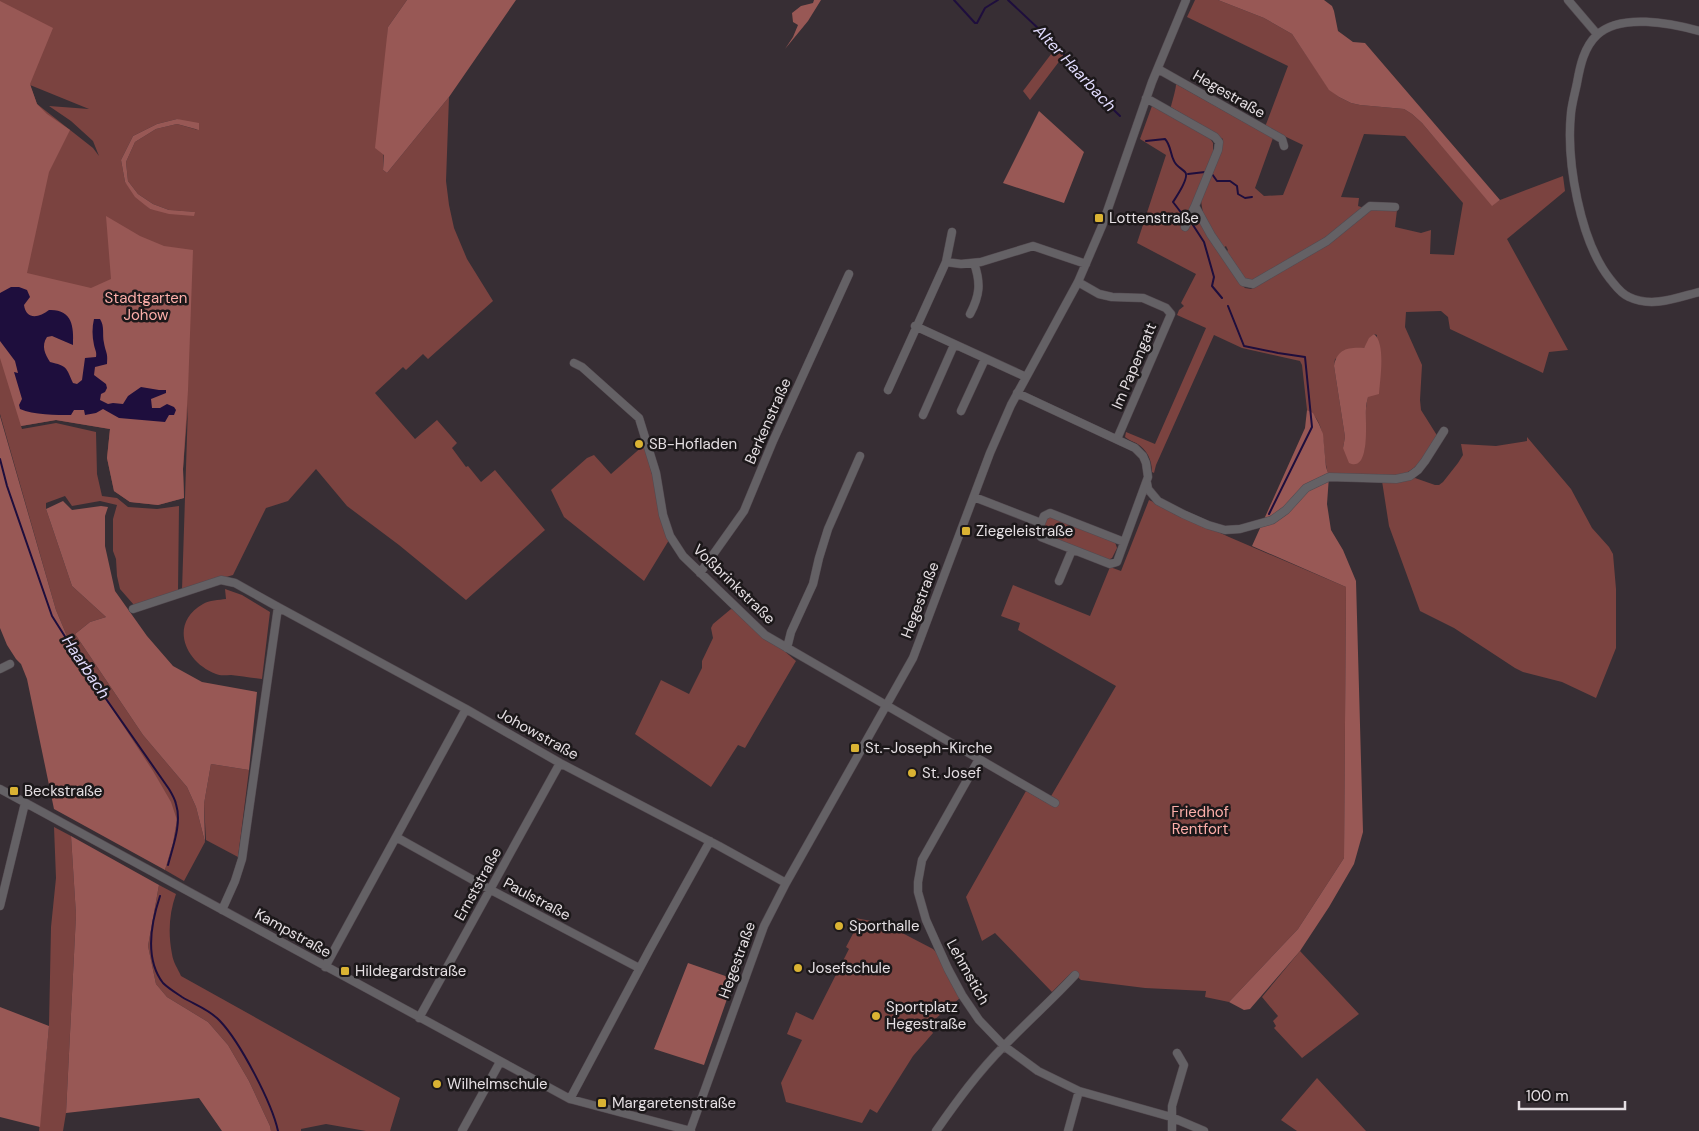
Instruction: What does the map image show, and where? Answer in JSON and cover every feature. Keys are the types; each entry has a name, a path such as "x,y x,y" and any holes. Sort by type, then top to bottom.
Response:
{"street":[{"name":"Hegestraße","path":"690,1131 764,926 786,883 913,658 990,453 1017,393 1078,282 1105,219 1146,98 1186,0"},
{"path":"1568,0 1597,34"},
{"path":"1699,31 1673,25 1636,21 1615,24 1597,34 1587,48 1580,66 1571,113 1571,159 1578,199 1590,243 1606,273 1619,291 1628,297 1641,301 1664,301 1699,292"},
{"name":"Hegestraße","path":"1158,69 1282,139 1284,146"},
{"path":"1146,98 1219,142 1218,150 1195,206 1184,227"},
{"path":"1195,206 1211,235 1243,282 1253,284 1327,241 1370,206 1395,207"},
{"path":"888,390 946,262 952,232"},
{"path":"946,262 977,263 1033,246 1086,264"},
{"path":"970,314 979,291 977,263"},
{"name":"Berkenstraße","path":"700,573 744,511 777,432 849,274"},
{"name":"Im Papengatt","path":"1078,282 1100,294 1112,297 1143,298 1166,308 1172,314 1117,439"},
{"path":"916,326 954,345 1026,376"},
{"path":"923,415 954,345"},
{"path":"961,411 985,359"},
{"name":"Voßbrinkstraße","path":"574,364 582,367 638,418 656,473 662,515 670,536 683,556 766,635 886,705"},
{"path":"1017,393 1135,448 1144,456 1148,470 1148,489 1158,500 1183,514 1225,530 1240,529 1272,520 1286,510 1306,488 1329,477 1396,479 1410,476 1425,461 1444,431"},
{"path":"786,648 791,632 813,584 818,558 828,528 860,456"},
{"path":"1124,542 1050,513 1044,516 1038,531 1041,538 1110,564 1117,562 1147,483"},
{"path":"974,497 1041,523"},
{"path":"1059,581 1072,550"},
{"name":"Johowstraße","path":"133,609 221,580 234,583 560,762 786,883"},
{"path":"222,910 235,881 242,859 278,606"},
{"path":"0,669 10,664"},
{"path":"886,705 1055,802"},
{"path":"325,967 466,709"},
{"name":"Lehmstich","path":"979,759 922,860 918,882 918,892 926,920 948,970 962,995 979,1020 1004,1046 1038,1071 1079,1091 1171,1117 1204,1131"},
{"name":"Ernststraße","path":"419,1018 560,762"},
{"name":"Kampstraße","path":"0,789 570,1099 690,1131"},
{"path":"0,906 25,803"},
{"name":"Paulstraße","path":"396,837 490,890 640,968"},
{"path":"570,1099 710,841"},
{"path":"936,1131 961,1094 1004,1046 1075,975"},
{"path":"1172,1131 1172,1106 1184,1065 1177,1053"},
{"path":"462,1131 500,1062"},
{"path":"1068,1131 1079,1091"}],"green space":[{"path":"0,0 407,0 388,27 383,170 387,173 449,97 446,181 449,205 454,228 467,259 493,301 428,359 423,354 406,370 403,367 375,393 415,439 437,420 457,443 452,448 466,467 468,466 481,482 495,470 545,530 466,600 399,545 347,506 316,469 288,501 266,508 233,575 182,590 188,406 183,469 184,498 158,505 130,502 114,491 107,458 110,429 56,420 21,426 22,429 56,423 96,432 97,474 102,496 117,498 128,507 157,509 179,506 178,592 134,605 120,589 117,576 116,559 113,551 113,519 117,505 100,501 72,506 65,496 46,503 46,509 72,586 106,617 90,622 75,634 143,735 187,787 196,807 205,842 184,881 165,870 177,820 72,648 56,610 0,414","holes":["30,85 89,109 49,106 71,121 93,141 99,156 93,148 37,104","177,119 198,130 177,124 156,129 135,142 126,162 128,181 138,194 153,204 169,210 194,212 150,209 125,182 121,160 133,136 157,124"]},
{"path":"407,0 516,0 449,97 387,173 383,170 384,155 375,148 388,27"},
{"path":"814,0 821,0 808,21 785,49 798,25 793,22 792,13 801,6 813,3"},
{"path":"1195,0 1218,0 1264,18 1292,34 1329,89 1351,103 1404,109 1412,114 1422,123 1492,205 1500,200 1563,176 1565,191 1507,239 1568,350 1549,352 1543,373 1450,329 1448,317 1441,311 1406,312 1405,327 1422,365 1421,410 1438,437 1418,464 1402,475 1329,476 1322,431 1314,415 1307,410 1300,361 1242,348 1214,335 1154,473 1152,472 1150,459 1146,452 1140,445 1125,437 1126,432 1155,444 1206,328 1177,315 1184,306 1181,303 1196,274 1137,243 1166,155 1140,139 1152,106 1165,111 1209,137 1213,143 1213,157 1202,193 1222,149 1223,139 1171,107 1176,84 1273,138 1255,188 1264,196 1283,195 1303,145 1265,127 1288,66 1187,17","holes":["1364,134 1405,136 1463,203 1454,255 1430,254 1431,230 1421,233 1395,227 1397,210 1371,210 1327,245 1251,289 1245,288 1239,282 1196,213 1202,193 1203,213 1223,248 1226,246 1228,250 1226,252 1244,278 1253,280 1332,234 1364,208 1358,206 1359,198 1341,197","1374,334 1377,335 1366,408 1364,452 1343,448 1345,437 1334,366 1335,359 1364,348"]},
{"path":"1218,0 1324,0 1332,6 1338,31 1353,42 1365,43 1500,200 1492,206 1422,123 1412,114 1404,109 1351,103 1339,97 1329,90 1292,34 1264,18"},
{"name":"Stadtgarten Johow","path":"0,1 53,28 30,84 37,104 47,114 70,130 49,172 27,273 91,288 111,279 106,216 140,236 164,246 193,250 183,469 184,498 158,505 130,502 114,491 107,458 110,429 56,420 21,426 0,358"},
{"path":"1058,45 1064,55 1030,100 1023,91"},
{"path":"1039,111 1084,152 1064,203 1003,183"},
{"path":"177,119 199,123 199,130 177,124 156,129 135,142 126,162 128,181 138,194 153,204 169,210 195,212 194,216 169,214 150,209 135,197 125,182 121,160 133,136 157,124"},
{"path":"1374,334 1378,339 1381,353 1379,394 1368,397 1364,453 1361,460 1356,464 1349,463 1343,448 1345,437 1334,366 1335,360 1344,350 1364,348 1369,338"},
{"path":"1307,410 1313,413 1323,434 1326,467 1329,476 1327,504 1331,530 1343,550 1356,581 1363,832 1354,864 1300,951 1250,1009 1244,1010 1229,1002 1298,929 1344,858 1346,587 1252,546 1305,428"},
{"path":"0,416 56,610 72,648 153,771 171,802 177,820 165,870 54,809 27,679 21,664 7,645 0,628"},
{"path":"1527,437 1571,489 1592,528 1613,554 1616,589 1616,648 1596,698 1562,682 1523,672 1454,628 1420,611 1389,526 1382,481 1399,481 1415,478 1439,485 1463,455 1461,444 1496,446 1527,441"},
{"path":"644,445 653,478 660,518 669,540 644,581 564,517 551,490 587,458 594,455 611,474"},
{"name":"Friedhof Rentfort","path":"1149,500 1229,537 1346,587 1344,858 1298,929 1229,1002 1205,997 1206,991 1145,988 1081,980 1072,972 1052,992 995,933 982,941 966,897 1026,791 1047,803 1116,686 1018,630 1020,623 1001,616 1013,585 1090,616 1110,567 1121,571"},
{"path":"63,501 72,510 101,506 108,507 105,516 105,546 115,591 147,636 173,666 202,682 257,692 249,770 211,764 204,804 205,842 196,807 187,787 143,735 75,634 90,622 106,617 72,586 46,509"},
{"path":"1051,517 1115,542 1117,548 1112,558 1108,560 1045,535 1042,529 1047,519"},
{"path":"225,589 242,595 270,612 262,679 216,674 196,661 189,652 185,642 184,631 186,621 192,612 205,603 226,599"},
{"path":"731,609 736,610 796,661 745,748 738,745 711,787 635,734 661,680 689,694 702,668 702,661 713,638 711,628 713,624"},
{"path":"211,764 249,770 238,857 206,840 204,804"},
{"path":"54,827 71,836 76,915 66,1113 63,1131 39,1131 49,1026 51,927 56,878"},
{"path":"71,836 159,885 148,946 156,984 167,997 208,1022 228,1045 249,1081 271,1131 222,1131 199,1098 66,1113 76,915"},
{"path":"159,885 176,894 171,916 170,939 174,963 181,976 400,1098 390,1131 366,1131 326,1124 301,1129 301,1131 271,1131 249,1081 228,1045 208,1022 167,997 156,984 148,946"},
{"name":"Sportplatz Hegestraße","path":"855,918 883,923 933,949 937,953 960,998 928,1025 933,1033 913,1056 877,1113 870,1109 862,1123 786,1102 781,1083 802,1040 787,1034 796,1012 813,1020 849,949 846,947 857,926 853,923"},
{"path":"1300,951 1359,1014 1302,1058 1274,1028 1276,1026 1273,1021 1278,1016 1262,997"},
{"path":"688,963 734,979 704,1065 654,1049"},
{"path":"0,1007 49,1026 40,1127 0,1117"},
{"path":"1317,1078 1366,1131 1297,1131 1281,1120"}],"shaded area":[{"path":"11,287 27,290 30,297 24,305 25,310 30,315 37,316 49,310 57,310 63,312 70,320 73,331 73,345 52,336 47,337 44,347 50,362 65,368 73,383 77,384 82,380 85,358 96,357 93,325 94,319 100,319 107,364 95,367 94,375 106,384 107,388 101,394 100,400 108,404 123,404 128,396 141,387 166,390 166,393 151,399 152,408 160,408 167,404 176,410 174,415 169,415 165,422 119,418 103,409 96,413 85,415 84,410 74,410 71,415 52,415 38,414 20,409 19,405 22,399 14,372 18,373 15,361 0,341 0,293"}],"waterway":[{"name":"Alter Haarbach","path":"954,0 975,23 977,23 985,8 998,0"},
{"name":"Alter Haarbach","path":"1008,0 1057,43 1069,63 1090,87 1120,116"},
{"name":"Alter Haarbach","path":"1146,141 1165,139 1175,163 1185,172 1186,178 1173,202 1186,219"},
{"path":"1188,174 1205,172"},
{"path":"1212,174 1217,181 1230,181 1237,186 1238,194 1245,198 1252,197"},
{"path":"1191,222 1204,242 1214,277 1212,286 1222,298"},
{"path":"1228,306 1244,346 1305,357 1312,427 1269,514"},
{"name":"Haarbach","path":"0,459 7,486 52,616 90,676 169,789 176,802 178,811 177,827 168,865"},
{"path":"160,896 154,917 151,940 151,952 157,973 167,987 211,1013 228,1031 246,1058 262,1089 278,1131"}],"place":[{"name":"Lottenstraße","path":"1099,218"},
{"name":"SB-Hofladen","path":"639,444"},
{"name":"Ziegeleistraße","path":"966,531"},
{"name":"St.-Joseph-Kirche","path":"855,748"},
{"name":"St. Josef","path":"912,773"},
{"name":"Beckstraße","path":"14,791"},
{"name":"Sporthalle","path":"839,926"},
{"name":"Josefschule","path":"798,968"},
{"name":"Hildegardstraße","path":"345,971"},
{"name":"Sportplatz Hegestraße","path":"876,1016"},
{"name":"Wilhelmschule","path":"437,1084"},
{"name":"Margaretenstraße","path":"602,1103"}]}
